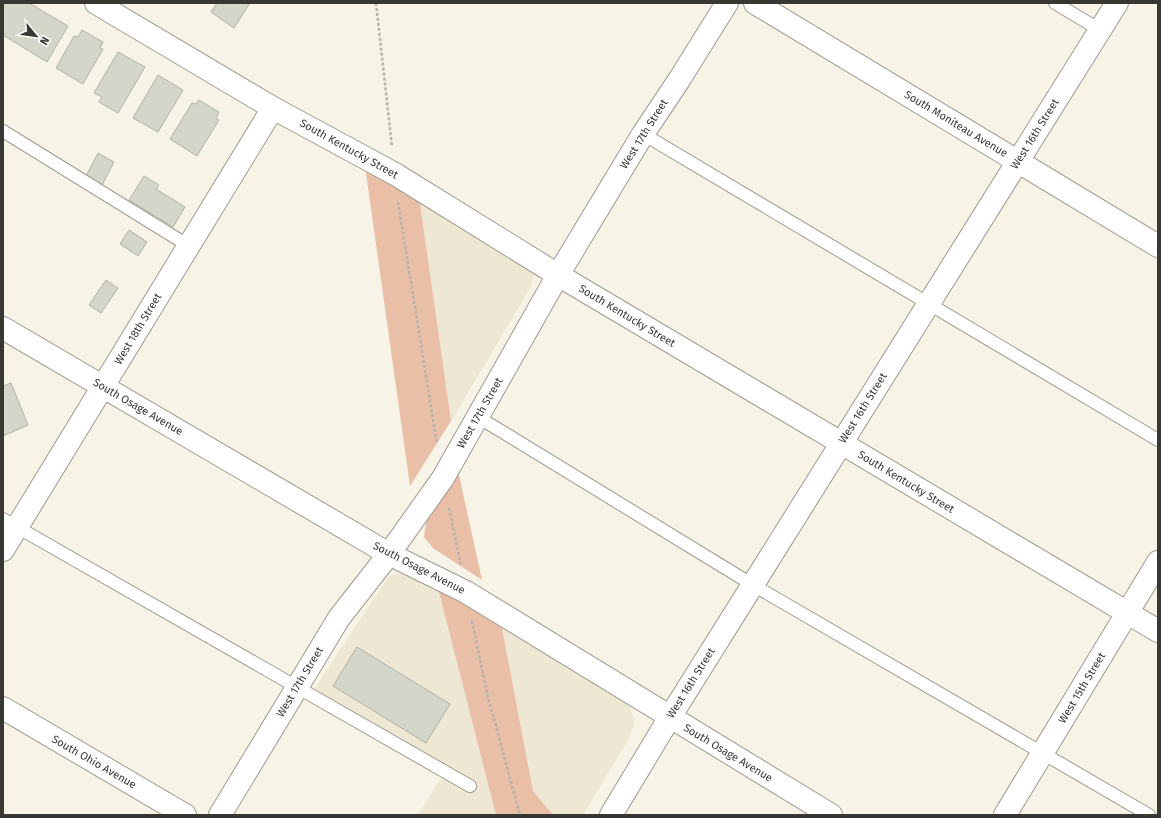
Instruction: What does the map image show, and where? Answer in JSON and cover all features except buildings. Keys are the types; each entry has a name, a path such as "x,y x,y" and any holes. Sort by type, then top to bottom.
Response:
{"street":[{"name":"South Kentucky Street","path":"96,3 273,108 395,174 558,275 1158,631"},
{"name":"West 17th Street","path":"220,815 339,618 389,554 443,478 558,275 642,134 679,80 727,3"},
{"name":"South Moniteau Avenue","path":"755,3 1158,246"},
{"name":"West 16th Street","path":"611,815 841,443 1117,3"},
{"name":"West 18th Street","path":"3,550 10,523 103,386 273,108"},
{"name":"South Osage Avenue","path":"3,328 389,554 466,592 831,815"},
{"name":"West 15th Street","path":"1005,815 1158,562"},
{"name":"South Ohio Avenue","path":"3,708 185,815"}],"lane":[{"path":"1055,3 1100,30"},
{"path":"3,131 188,246"},
{"path":"642,134 1158,440"},
{"path":"478,416 753,585 1149,815"},
{"path":"10,523 470,786"}],"path":[{"path":"376,3 401,222 443,478 487,693 520,815"}],"shaded area":[{"path":"365,166 419,196 451,421 410,486"},
{"path":"419,196 527,263 534,275 531,287 451,421"},
{"path":"457,466 482,580 433,548 424,537 427,517"},
{"path":"409,571 438,588 496,815 418,815 443,775 311,694 389,576"},
{"path":"438,588 502,628 533,791 553,815 496,815"},
{"path":"502,628 629,705 635,721 630,737 583,815 553,815 533,791"}]}
